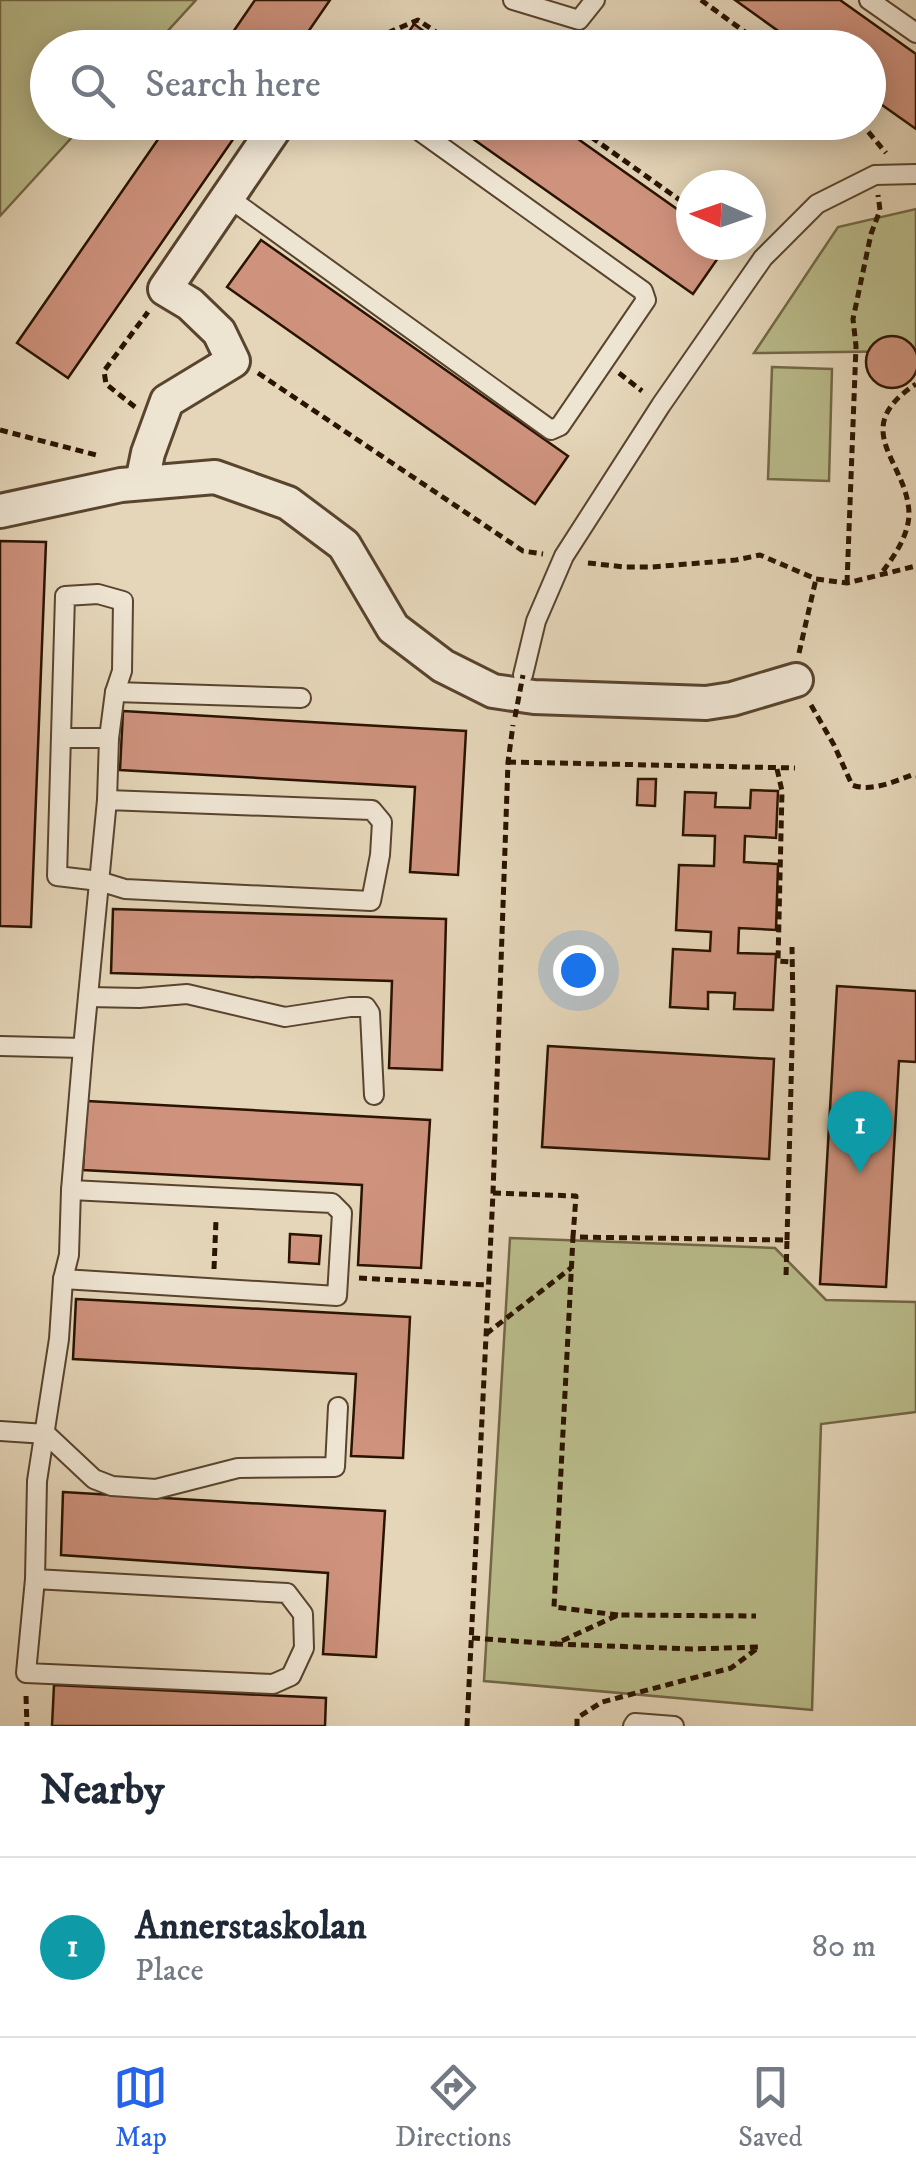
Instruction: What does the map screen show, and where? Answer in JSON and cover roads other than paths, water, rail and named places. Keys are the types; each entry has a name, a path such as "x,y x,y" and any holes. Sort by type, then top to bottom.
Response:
{"street":[{"path":"142,482 167,401 234,361 219,332 190,304 165,289 267,140"},
{"path":"0,511 142,482 215,477 288,503 344,545 393,628 443,666 493,690 534,696 706,703 796,680"}],"lane":[{"path":"513,0 579,20 595,0"},
{"path":"869,0 916,33"},
{"path":"229,198 552,430 560,426 646,300 643,291 431,140"},
{"path":"523,675 536,621 564,556 661,404 763,258 816,204 875,175 910,174"},
{"path":"35,1579 287,1593 304,1614 304,1648 291,1676 272,1684 26,1673 35,1579 37,1481 68,1255 71,1190 88,997 99,881 107,800 109,738 115,692 122,672 123,601 98,594 65,596 57,876 99,881 125,888 371,901 380,856 382,822 372,810 107,800"},
{"path":"115,692 301,698"},
{"path":"61,738 109,738"},
{"path":"88,997 187,994 284,1017 366,1007 370,1012 374,1095"},
{"path":"0,1046 84,1048"},
{"path":"62,1279 337,1296 342,1213 332,1203 71,1190"},
{"path":"0,1431 46,1434 94,1479 112,1486 156,1489 238,1468 335,1467 338,1407"},
{"path":"632,1726 674,1726"}],"place":[{"name":"Annerstaskolan","path":"860,1173"}]}
